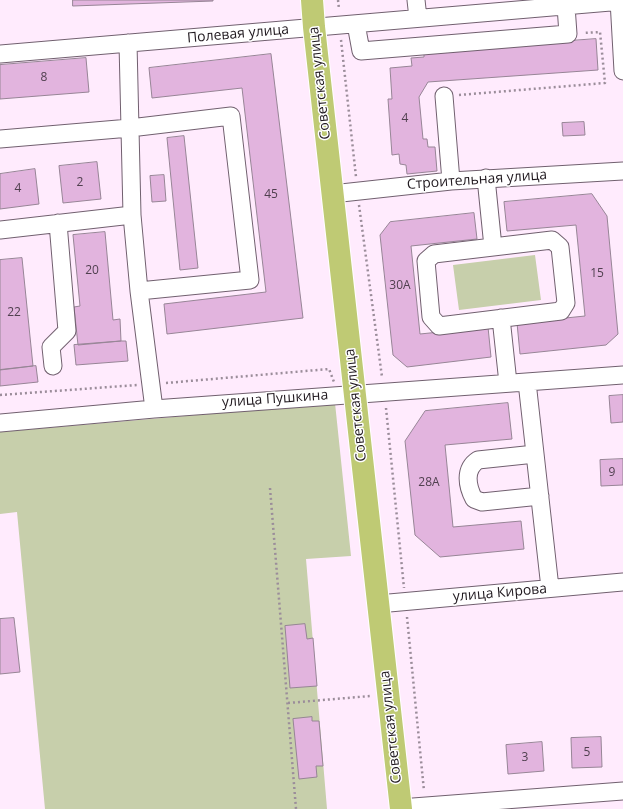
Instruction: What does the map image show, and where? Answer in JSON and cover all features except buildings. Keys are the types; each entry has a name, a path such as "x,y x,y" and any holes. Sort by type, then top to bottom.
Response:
{"main road":[{"name":"Советская улица","path":"312,0 400,809"}],"street":[{"path":"416,0 418,18"},
{"name":"Полевая улица","path":"0,54 620,1"},
{"path":"620,1 623,71"},
{"path":"356,24 361,51 568,34 566,6"},
{"path":"128,43 132,216 139,291 154,409"},
{"path":"444,96 451,181"},
{"path":"0,139 130,128 231,116 250,280 139,291"},
{"name":"Строительная улица","path":"332,194 486,178 623,171"},
{"path":"486,178 493,247"},
{"path":"0,230 132,216"},
{"path":"53,366 51,347 67,331 58,223"},
{"path":"552,240 560,247 566,303 561,311 439,326 431,317 426,261 434,254 493,247 552,240"},
{"path":"501,318 508,383"},
{"name":"улица Пушкина","path":"0,423 154,409 623,375"},
{"path":"527,382 550,588"},
{"path":"535,454 478,460 471,465 468,474 469,486 470,492 474,499 482,502 540,496"},
{"name":"улица Кирова","path":"378,604 623,582"},
{"path":"400,809 488,805 623,791"}],"path":[{"path":"444,96 605,83 600,32 568,34"},
{"path":"270,488 296,809"},
{"path":"288,703 370,696"}],"green space":[{"path":"535,255 541,300 459,310 453,265"},
{"path":"335,403 351,556 306,559 327,809 45,809 17,512 0,514 0,432"}]}
